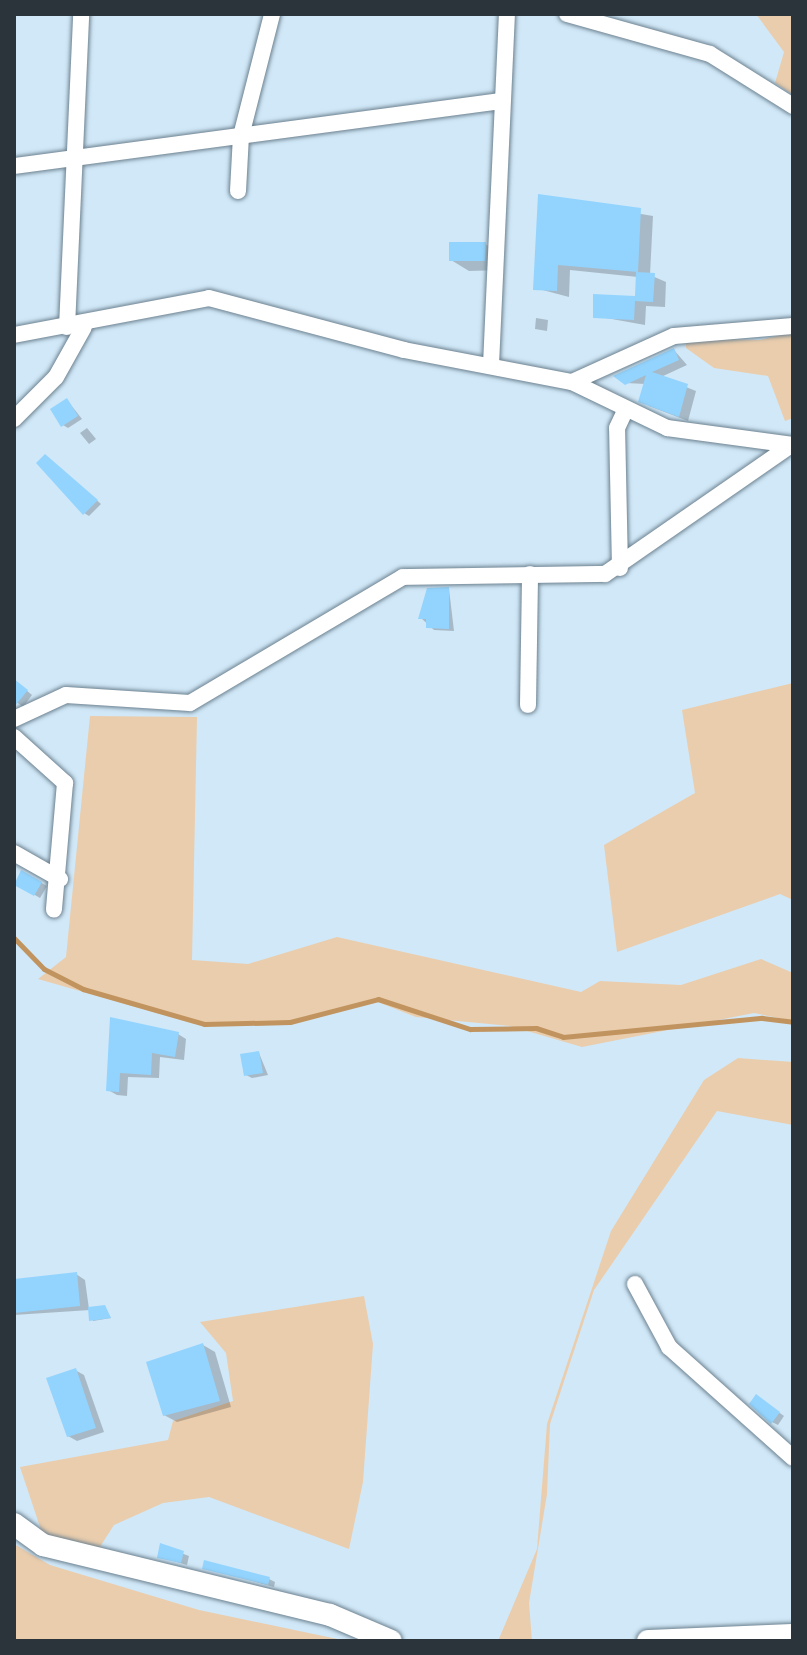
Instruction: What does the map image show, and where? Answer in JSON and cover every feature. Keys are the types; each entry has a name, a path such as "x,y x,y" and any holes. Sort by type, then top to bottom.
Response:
{"street":[{"path":"14,419 56,377 76,327 75,158 81,14"},
{"path":"238,191 241,136 272,14"},
{"path":"491,365 499,101 507,14"},
{"path":"567,14 710,54 793,106"},
{"path":"14,166 499,101"},
{"path":"14,335 76,327 139,306 209,298 404,350 572,382 625,411 667,428 792,445"},
{"path":"572,382 674,336 793,326"},
{"path":"620,568 617,428 625,411"},
{"path":"14,719 66,695 190,703 403,577 620,568 792,445"},
{"path":"528,705 530,574"},
{"path":"14,737 65,783 60,879 54,910"},
{"path":"14,853 60,879"},
{"path":"635,1284 669,1347 793,1458"},
{"path":"14,1524 43,1545 330,1615 391,1641"},
{"path":"648,1641 793,1635"}],"shaded area":[{"path":"756,14 793,14 793,95 775,83 784,52"},
{"path":"793,332 793,418 785,421 768,376 714,368 686,348 686,338 760,340"},
{"path":"793,683 793,900 780,894 617,952 604,845 695,793 682,710"},
{"path":"90,716 197,717 192,960 248,964 337,937 581,992 600,981 681,985 761,959 793,973 793,1021 754,1013 582,1047 510,1026 416,1017 375,1001 288,1023 195,1024 38,979 66,957"},
{"path":"738,1058 793,1062 793,1125 717,1111 594,1290 550,1424 547,1494 529,1603 532,1641 498,1641 537,1549 547,1424 611,1231 704,1080"},
{"path":"364,1296 373,1344 363,1482 349,1549 209,1497 163,1503 114,1525 96,1553 44,1539 20,1467 168,1440 173,1421 233,1401 226,1353 200,1322"},
{"path":"14,1544 50,1565 199,1610 347,1641 14,1641"}],"building":[{"path":"538,194 641,208 638,272 558,265 557,291 533,290"},
{"path":"449,242 486,242 485,261 449,261"},
{"path":"636,272 655,273 653,302 635,301 634,320 593,318 593,294 635,296"},
{"path":"674,348 679,360 652,372 688,384 679,417 638,402 646,375 625,385 613,376"},
{"path":"67,398 78,416 61,427 50,409"},
{"path":"45,454 98,500 83,515 36,463"},
{"path":"449,587 449,629 426,628 426,619 418,619 427,588"},
{"path":"14,679 28,690 14,707"},
{"path":"21,870 42,882 34,896 14,885"},
{"path":"110,1017 179,1032 175,1057 152,1053 151,1075 120,1073 119,1092 106,1091"},
{"path":"259,1051 263,1073 244,1076 240,1054"},
{"path":"77,1272 80,1306 14,1313 14,1279"},
{"path":"105,1305 111,1318 89,1321 88,1307"},
{"path":"203,1343 220,1401 163,1416 146,1362"},
{"path":"76,1368 96,1428 67,1437 46,1378"},
{"path":"756,1394 780,1412 771,1424 749,1404"},
{"path":"160,1543 184,1551 181,1563 157,1558"},
{"path":"204,1560 270,1577 268,1585 202,1569"}],"waterway":[{"path":"14,938 44,969 83,989 204,1024 290,1022 378,999 470,1029 536,1028 563,1037 762,1018 793,1022"}]}
